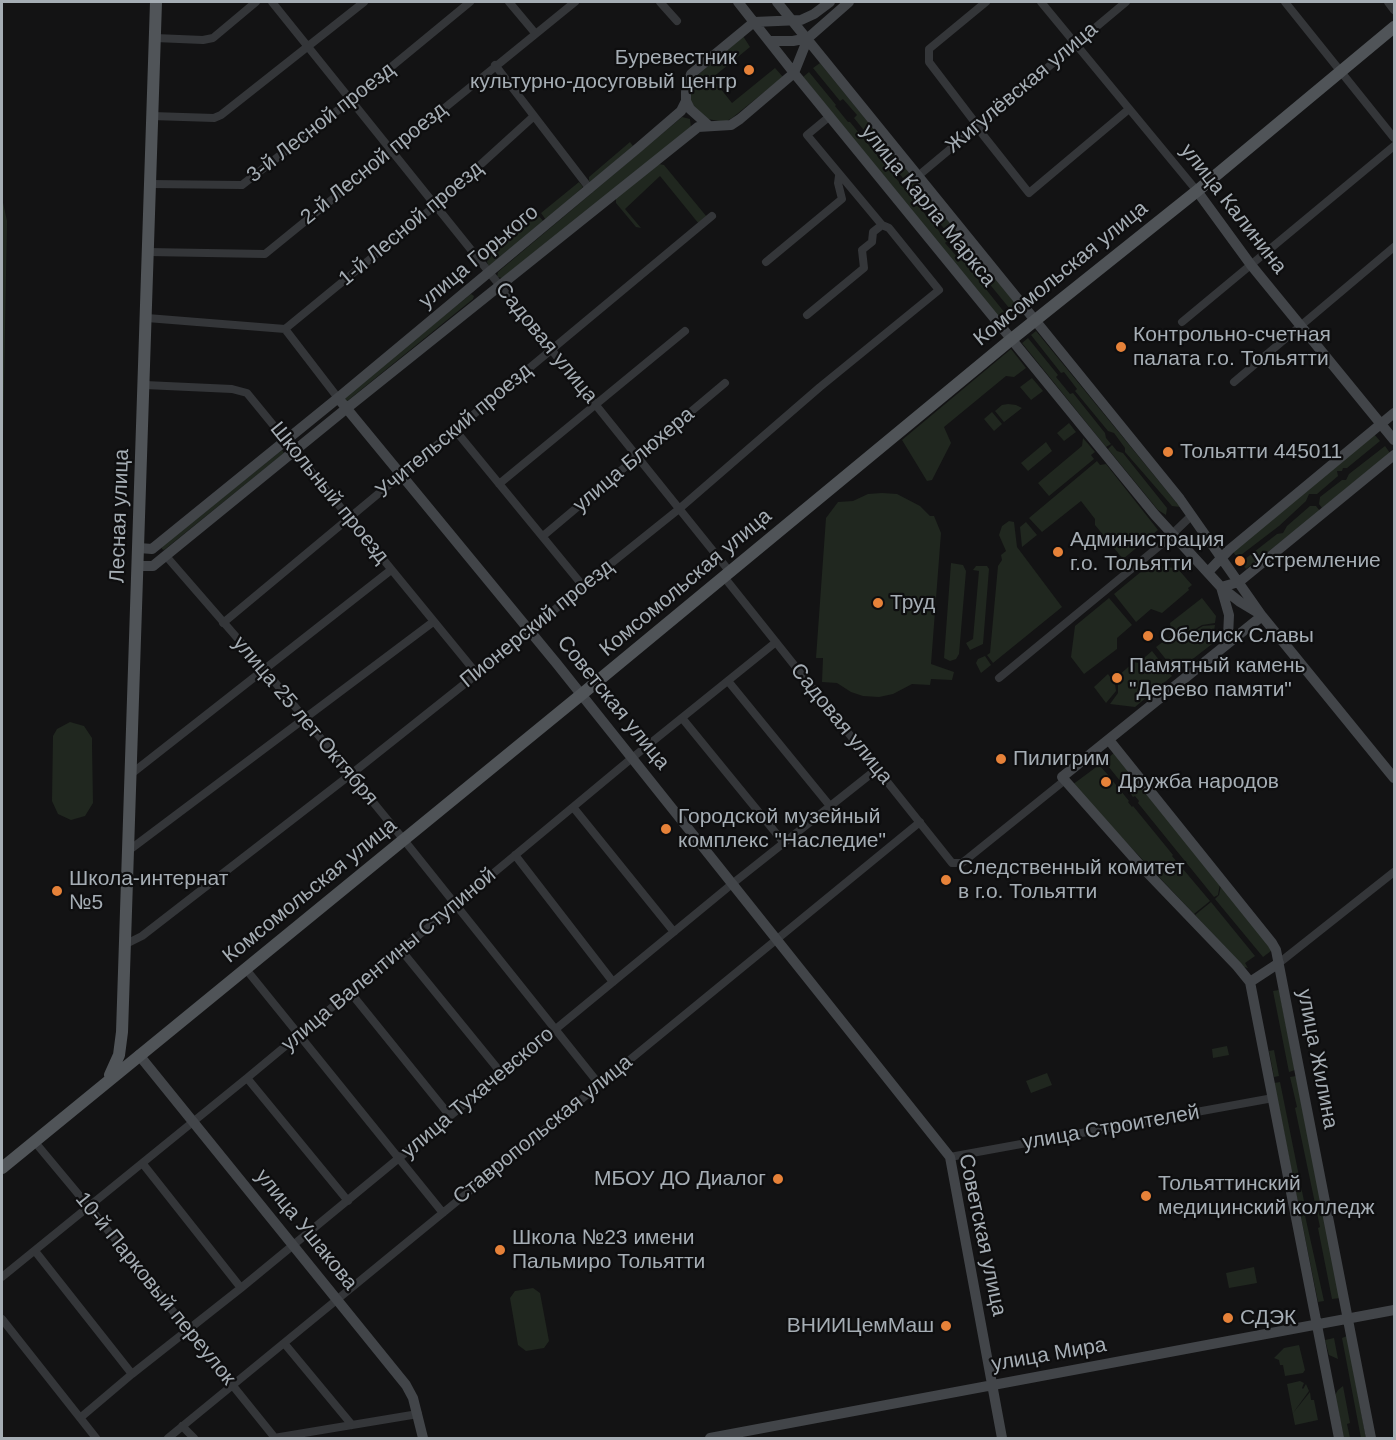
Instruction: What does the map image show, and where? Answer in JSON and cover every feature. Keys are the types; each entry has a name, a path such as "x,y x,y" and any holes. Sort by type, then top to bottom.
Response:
{"main road":[{"name":"Лесная улица","path":"100,1087 117,1065 122,1032 156,2"},
{"name":"улица Карла Маркса","path":"738,2 1155,515 1221,587 1239,603 1262,616"},
{"name":"улица Карла Маркса","path":"777,2 1180,499 1262,616 1395,778"},
{"path":"754,22 795,22 814,14 830,2"},
{"name":"улица Горького","path":"138,566 153,566 166,556 346,408 698,127 731,124 794,73 808,38 849,2"},
{"name":"улица Горького","path":"139,548 152,549 287,441 590,189 681,111 686,101 691,74 754,22"},
{"name":"Комсомольская улица","path":"2,1168 1395,27"},
{"path":"769,41 793,41 808,38"},
{"path":"686,101 690,109 708,125"},
{"name":"улица Калинина","path":"1197,191 1251,265 1395,440"},
{"name":"Советская улица","path":"338,399 582,694 950,1157 1002,1438"},
{"path":"1208,572 1221,557 1395,412"},
{"path":"1225,645 1228,637 1229,615 1221,587 1239,582 1395,455"},
{"path":"1262,616 1064,779 1140,865 1251,982 1339,1438"},
{"name":"улица Жилина","path":"1109,740 1272,943 1279,963 1371,1438"},
{"path":"1251,982 1279,963"},
{"path":"122,1032 139,1055"},
{"name":"улица Ушакова","path":"139,1055 406,1385 413,1398 423,1438"},
{"name":"улица Мира","path":"710,1438 1395,1310"}],"street":[{"path":"155,38 203,40 213,38 256,2"},
{"name":"Садовая улица","path":"272,2 680,509 776,642 952,863 962,863 1064,779"},
{"path":"152,116 214,118 221,115 364,2"},
{"name":"3-й Лесной проезд","path":"150,184 242,185 351,100 470,2"},
{"path":"509,2 535,33"},
{"name":"2-й Лесной проезд","path":"148,252 265,254 575,2"},
{"path":"660,2 677,21"},
{"path":"986,2 929,49 929,62 1029,193 1129,109"},
{"name":"улица Калинина","path":"1041,2 1197,191"},
{"name":"Жигулёвская улица","path":"918,176 1126,2"},
{"path":"1285,2 1395,138"},
{"path":"1388,2 1395,10"},
{"path":"495,65 590,189"},
{"name":"1-й Лесной проезд","path":"285,329 436,205 534,116"},
{"path":"807,315 864,268 861,250 872,242 873,232 882,225 807,135 830,116"},
{"path":"1182,322 1395,146"},
{"path":"766,262 842,199 838,183 839,176"},
{"name":"Учительский проезд","path":"223,623 712,216"},
{"name":"Пионерский проезд","path":"124,945 142,936 477,674 680,509 820,387 939,290 889,228 882,225"},
{"path":"1234,382 1395,247"},
{"path":"147,318 285,329"},
{"name":"Советская улица","path":"285,329 338,399"},
{"path":"499,484 685,331"},
{"name":"улица Блюхера","path":"543,536 725,383"},
{"name":"Школьный проезд","path":"145,385 231,389 247,393 477,674"},
{"path":"455,430 583,586"},
{"path":"999,678 1130,571 1191,516"},
{"name":"улица 25 лет Октября","path":"166,556 265,670 599,1084"},
{"path":"131,774 392,570"},
{"path":"128,851 433,622"},
{"name":"улица Валентины Ступиной","path":"2,1277 776,642"},
{"path":"728,681 830,806"},
{"path":"682,718 784,843"},
{"name":"улица Тухачевского","path":"80,1418 348,1201 732,884 877,769"},
{"path":"573,807 674,932"},
{"name":"Ставропольская улица","path":"168,1438 920,822"},
{"path":"515,855 613,982"},
{"path":"1279,963 1395,872"},
{"path":"401,950 502,1074"},
{"path":"245,968 443,1213"},
{"path":"350,992 450,1116"},
{"path":"247,1078 348,1201"},
{"name":"улица Строителей","path":"950,1157 1273,1098"},
{"name":"10-й Парковый переулок","path":"34,1142 274,1438"},
{"path":"142,1164 241,1288"},
{"path":"35,1251 132,1374"},
{"path":"2,1319 96,1438"},
{"path":"284,1343 352,1425"},
{"path":"274,1438 418,1414"},
{"path":"182,1426 194,1438"}],"shaded area":[{"path":"743,36 750,47 712,78 732,103 775,68 783,77 725,122 707,119 696,111 691,102 690,90 693,79"},
{"path":"820,63 1020,309 1014,314 965,254 967,252 954,236 951,237 854,118 857,115 843,99 840,101 813,68"},
{"path":"809,72 947,241 945,243 959,259 961,258 1009,318 1003,323 803,77"},
{"path":"682,117 690,119 691,128 502,278 497,277 498,272"},
{"path":"630,142 633,146 589,181 589,177"},
{"path":"659,164 664,165 707,217 699,224 660,176 625,209 641,228 636,227 616,203 616,198"},
{"path":"579,182 583,187 546,220 541,213"},
{"path":"2,198 7,221 2,492"},
{"path":"538,215 544,222 488,265 486,258"},
{"path":"471,294 474,296 473,299 346,402 344,397"},
{"path":"1036,331 1180,507 1172,506 1125,452 1125,448 1114,433 1108,431 1075,391 1077,389 1064,372 1061,373 1031,335"},
{"path":"1028,338 1058,375 1056,377 1070,394 1073,393 1105,433 1111,444 1106,447 1022,343"},
{"path":"1011,349 1026,368 1014,377 1006,376 944,427 951,443 932,480 927,481 902,440"},
{"path":"1032,378 1043,391 1031,400 1020,387"},
{"path":"1008,404 1022,408 1004,422 995,411 1002,405"},
{"path":"992,412 1002,424 994,431 984,419"},
{"path":"1069,423 1076,432 1064,441 1057,433"},
{"path":"1374,434 1380,441 1347,468 1337,471 1338,476 1317,494 1309,494 1306,501 1279,526 1237,557 1233,552"},
{"path":"1083,438 1095,452 1091,455 1094,459 1049,496 1038,483 1082,446"},
{"path":"1046,442 1052,451 1028,471 1021,463"},
{"path":"1112,445 1117,451 1123,453 1167,508 1166,515 1158,510 1108,449"},
{"path":"1385,446 1390,453 1322,508 1319,504 1320,497 1342,480 1346,480 1349,474"},
{"path":"282,450 284,453 164,550 162,549 161,547"},
{"path":"1097,461 1100,465 1106,464 1158,530 1123,559 1095,525 1095,519 1081,501 1042,532 1029,518"},
{"name":"Труд","path":"868,494 897,494 920,506 930,516 934,516 941,533 931,664 954,672 952,680 931,679 930,685 912,684 893,694 879,697 863,696 837,683 822,682 823,658 816,658 826,518 838,502 853,501"},
{"path":"1310,506 1316,506 1320,511 1246,569 1243,565 1245,559 1277,534 1283,533 1287,526"},
{"path":"1009,521 1014,522 1017,547 1062,607 993,663 987,655 990,653 998,566 1002,560 1001,555 1006,551 999,535 1002,526"},
{"path":"1026,522 1037,535 1022,547 1020,527"},
{"path":"951,563 963,565 966,571 959,654 956,659 950,661 944,658"},
{"path":"976,566 987,566 989,569 983,644 970,650 966,643 973,639 979,571 973,570"},
{"path":"1148,566 1177,568 1192,585 1162,613 1151,609 1136,622 1114,594"},
{"path":"1109,598 1132,625 1117,638 1117,649 1084,674 1071,657 1075,626"},
{"path":"1202,598 1216,616 1215,623 1202,625 1192,631 1183,632 1171,629 1170,623"},
{"path":"1215,625 1212,644 1176,672 1156,647 1172,635 1172,631 1189,634 1203,626"},
{"path":"1152,651 1172,676 1135,707 1110,704 1118,693 1118,676 1134,662 1138,663"},
{"path":"985,656 991,665 981,673 976,663 978,659"},
{"path":"1108,674 1115,684 1116,691 1106,703 1094,687"},
{"path":"70,722 84,726 92,738 93,803 85,816 71,820 58,814 52,801 53,736 57,729"},
{"path":"1114,753 1220,884 1218,895 1214,897 1138,803 1135,796 1133,797 1104,761"},
{"path":"1099,765 1110,777 1100,780 1106,788 1110,785 1108,782 1112,780 1210,901 1194,914 1072,785"},
{"path":"1221,885 1268,944 1271,951 1263,957 1215,899 1219,895"},
{"path":"1211,902 1255,956 1245,963 1248,968 1244,967 1195,915"},
{"path":"1279,990 1295,1070 1289,1072 1273,991"},
{"path":"1227,1046 1229,1055 1213,1058 1212,1049"},
{"path":"1274,1050 1279,1076 1274,1077 1269,1051"},
{"path":"1047,1073 1052,1085 1031,1093 1026,1081"},
{"path":"1296,1076 1340,1298 1332,1299 1318,1228 1320,1227 1295,1108 1297,1107 1290,1077"},
{"path":"1280,1082 1304,1201 1302,1202 1324,1301 1318,1302 1274,1083"},
{"path":"1254,1267 1257,1283 1229,1288 1226,1273"},
{"path":"533,1288 540,1293 549,1341 544,1348 526,1351 518,1345 510,1298 515,1291"},
{"path":"1347,1336 1366,1438 1361,1438 1342,1338"},
{"path":"1334,1338 1338,1359 1329,1355 1325,1340"},
{"path":"1299,1345 1305,1370 1303,1373 1285,1376 1283,1365 1280,1365 1279,1360 1274,1358 1284,1348"},
{"path":"1300,1381 1304,1383 1302,1388 1306,1384 1309,1391 1293,1413 1310,1392 1318,1420 1295,1425 1287,1384"},
{"path":"1343,1386 1350,1423 1347,1424 1350,1438 1344,1438 1335,1395"}],"place":[{"name":"Буревестник культурно-досуговый центр","path":"749,70"},
{"name":"Контрольно-счетная палата г.о. Тольятти","path":"1121,347"},
{"name":"Тольятти 445011","path":"1168,452"},
{"name":"Администрация г.о. Тольятти","path":"1058,552"},
{"name":"Устремление","path":"1240,561"},
{"name":"Труд","path":"878,603"},
{"name":"Обелиск Славы","path":"1148,636"},
{"name":"Памятный камень \"Дерево памяти\"","path":"1117,678"},
{"name":"Пилигрим","path":"1001,759"},
{"name":"Дружба народов","path":"1106,782"},
{"name":"Городской музейный комплекс \"Наследие\"","path":"666,829"},
{"name":"Следственный комитет в г.о. Тольятти","path":"946,880"},
{"name":"Школа-интернат №5","path":"57,891"},
{"name":"МБОУ ДО Диалог","path":"778,1179"},
{"name":"Тольяттинский медицинский колледж","path":"1146,1196"},
{"name":"Школа №23 имени Пальмиро Тольятти","path":"500,1250"},
{"name":"СДЭК","path":"1228,1318"},
{"name":"ВНИИЦемМаш","path":"946,1326"}]}
